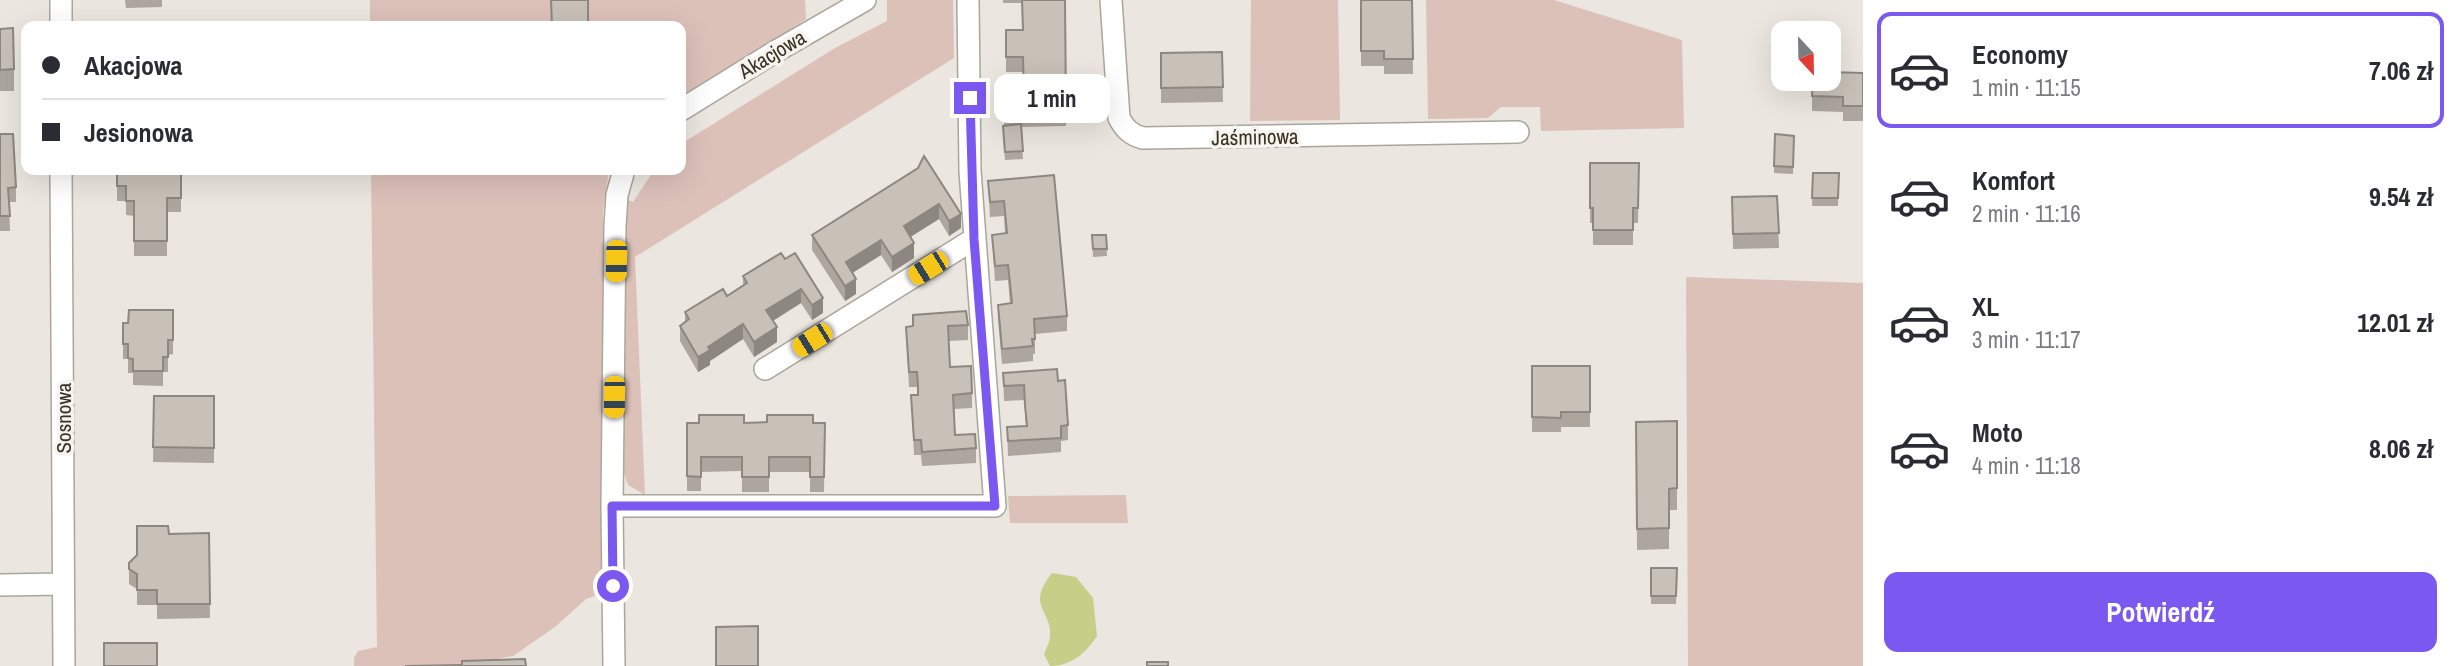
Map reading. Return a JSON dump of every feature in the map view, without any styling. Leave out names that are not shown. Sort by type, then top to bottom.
[{"type":"street","points":[[61,0],[61,21]]},
{"type":"street","name":"Akacjowa","points":[[686,107],[865,0]]},
{"type":"street","points":[[612,506],[995,506],[970,171],[968,0]]},
{"type":"street","name":"Jaśminowa","points":[[1111,0],[1119,118],[1123,126],[1136,136],[1518,132]]},
{"type":"street","name":"Sosnowa","points":[[61,175],[64,666]]},
{"type":"street","points":[[614,666],[612,506],[615,226],[617,195],[623,175]]},
{"type":"street","points":[[765,369],[974,239]]},
{"type":"street","points":[[0,585],[63,584]]},
{"type":"shaded area","points":[[370,0],[805,0],[806,19],[686,98],[686,21],[370,21]]},
{"type":"shaded area","points":[[887,0],[953,0],[954,58],[635,257],[645,495],[628,485],[624,473],[622,226],[626,199],[633,202],[651,175],[686,175],[686,141],[835,48],[887,21]]},
{"type":"shaded area","points":[[1251,0],[1338,0],[1340,120],[1250,121]]},
{"type":"shaded area","points":[[1426,0],[1554,0],[1682,40],[1684,128],[1541,131],[1540,107],[1501,107],[1488,118],[1428,119]]},
{"type":"shaded area","points":[[371,175],[608,175],[603,211],[603,593],[586,599],[555,627],[513,656],[460,666],[354,666],[358,651],[377,647]]},
{"type":"shaded area","points":[[1686,277],[1863,283],[1863,666],[1688,666]]},
{"type":"shaded area","points":[[1126,495],[1128,523],[1010,523],[1008,496]]},
{"type":"shaded area","points":[[1052,573],[1076,577],[1093,598],[1097,636],[1077,658],[1065,664],[1050,666],[1044,654],[1050,639],[1050,628],[1040,601],[1044,584]]},
{"type":"building","points":[[551,0],[588,0],[588,21],[552,21]]},
{"type":"building","points":[[1022,0],[1065,0],[1066,111],[1004,112],[1004,98],[1024,97],[1023,57],[1006,57],[1006,30],[1023,30]]},
{"type":"building","points":[[1361,0],[1412,0],[1413,59],[1384,59],[1384,51],[1361,51]]},
{"type":"building","points":[[13,28],[14,69],[0,70],[0,29]]},
{"type":"building","points":[[1222,52],[1223,87],[1161,88],[1161,53]]},
{"type":"building","points":[[1841,72],[1863,73],[1863,106],[1843,106],[1843,97],[1812,96],[1812,91],[1841,91]]},
{"type":"building","points":[[1021,124],[1023,151],[1005,152],[1003,126]]},
{"type":"building","points":[[0,134],[13,134],[16,187],[8,188],[10,216],[0,216]]},
{"type":"building","points":[[1775,134],[1794,136],[1793,167],[1774,166]]},
{"type":"building","points":[[924,156],[961,214],[949,221],[939,204],[904,226],[914,243],[892,257],[881,240],[846,262],[856,279],[845,286],[812,235],[918,168]]},
{"type":"building","points":[[1590,163],[1639,163],[1638,208],[1633,208],[1633,230],[1593,230]]},
{"type":"building","points":[[1813,173],[1839,173],[1838,198],[1812,198]]},
{"type":"building","points":[[117,175],[181,175],[181,198],[167,198],[167,241],[134,241],[134,201],[126,201],[126,186],[117,186]]},
{"type":"building","points":[[1054,175],[1067,316],[1034,319],[1033,346],[1002,349],[998,305],[1012,303],[1008,265],[995,266],[992,235],[1007,233],[1004,201],[990,202],[988,181]]},
{"type":"building","points":[[1777,196],[1779,233],[1733,234],[1732,197]]},
{"type":"building","points":[[1092,235],[1106,235],[1107,249],[1093,249]]},
{"type":"building","points":[[781,253],[785,259],[795,253],[823,298],[812,305],[801,289],[766,310],[777,327],[754,342],[743,324],[708,347],[710,350],[698,357],[680,326],[689,319],[685,312],[723,289],[727,296],[747,283],[743,276]]},
{"type":"building","points":[[129,310],[173,310],[173,340],[168,340],[168,357],[163,357],[163,371],[133,371],[133,359],[128,358],[128,344],[123,344],[123,323],[128,323]]},
{"type":"building","points":[[966,311],[968,325],[948,326],[950,367],[971,366],[972,393],[953,395],[955,435],[975,434],[976,448],[922,452],[921,440],[914,440],[911,395],[918,395],[918,385],[917,372],[909,372],[906,327],[913,326],[913,315]]},
{"type":"building","points":[[1532,366],[1590,366],[1590,412],[1561,412],[1561,418],[1532,417]]},
{"type":"building","points":[[1057,369],[1058,381],[1065,380],[1068,425],[1061,426],[1061,438],[1008,441],[1007,427],[1027,426],[1024,385],[1004,386],[1003,373]]},
{"type":"building","points":[[154,396],[214,396],[214,448],[153,447]]},
{"type":"building","points":[[699,415],[744,415],[744,423],[767,422],[767,415],[813,415],[813,423],[825,423],[824,477],[810,477],[810,457],[769,457],[769,477],[742,477],[742,457],[701,457],[701,477],[687,476],[687,423],[699,423]]},
{"type":"building","points":[[1677,421],[1677,488],[1669,489],[1669,528],[1637,529],[1636,422]]},
{"type":"building","points":[[137,526],[168,526],[169,534],[209,533],[210,604],[157,604],[157,590],[137,590],[137,574],[129,569],[129,563],[137,555]]},
{"type":"building","points":[[1651,568],[1677,568],[1676,596],[1651,596]]},
{"type":"building","points":[[758,626],[758,666],[716,666],[716,627]]},
{"type":"building","points":[[104,643],[157,643],[157,666],[104,666]]},
{"type":"building","points":[[525,659],[526,666],[462,666],[462,661]]},
{"type":"building","points":[[1147,662],[1168,662],[1168,666],[1147,666]]},
{"type":"route","points":[[613,586],[612,506],[995,506],[974,239],[970,98]]}]
